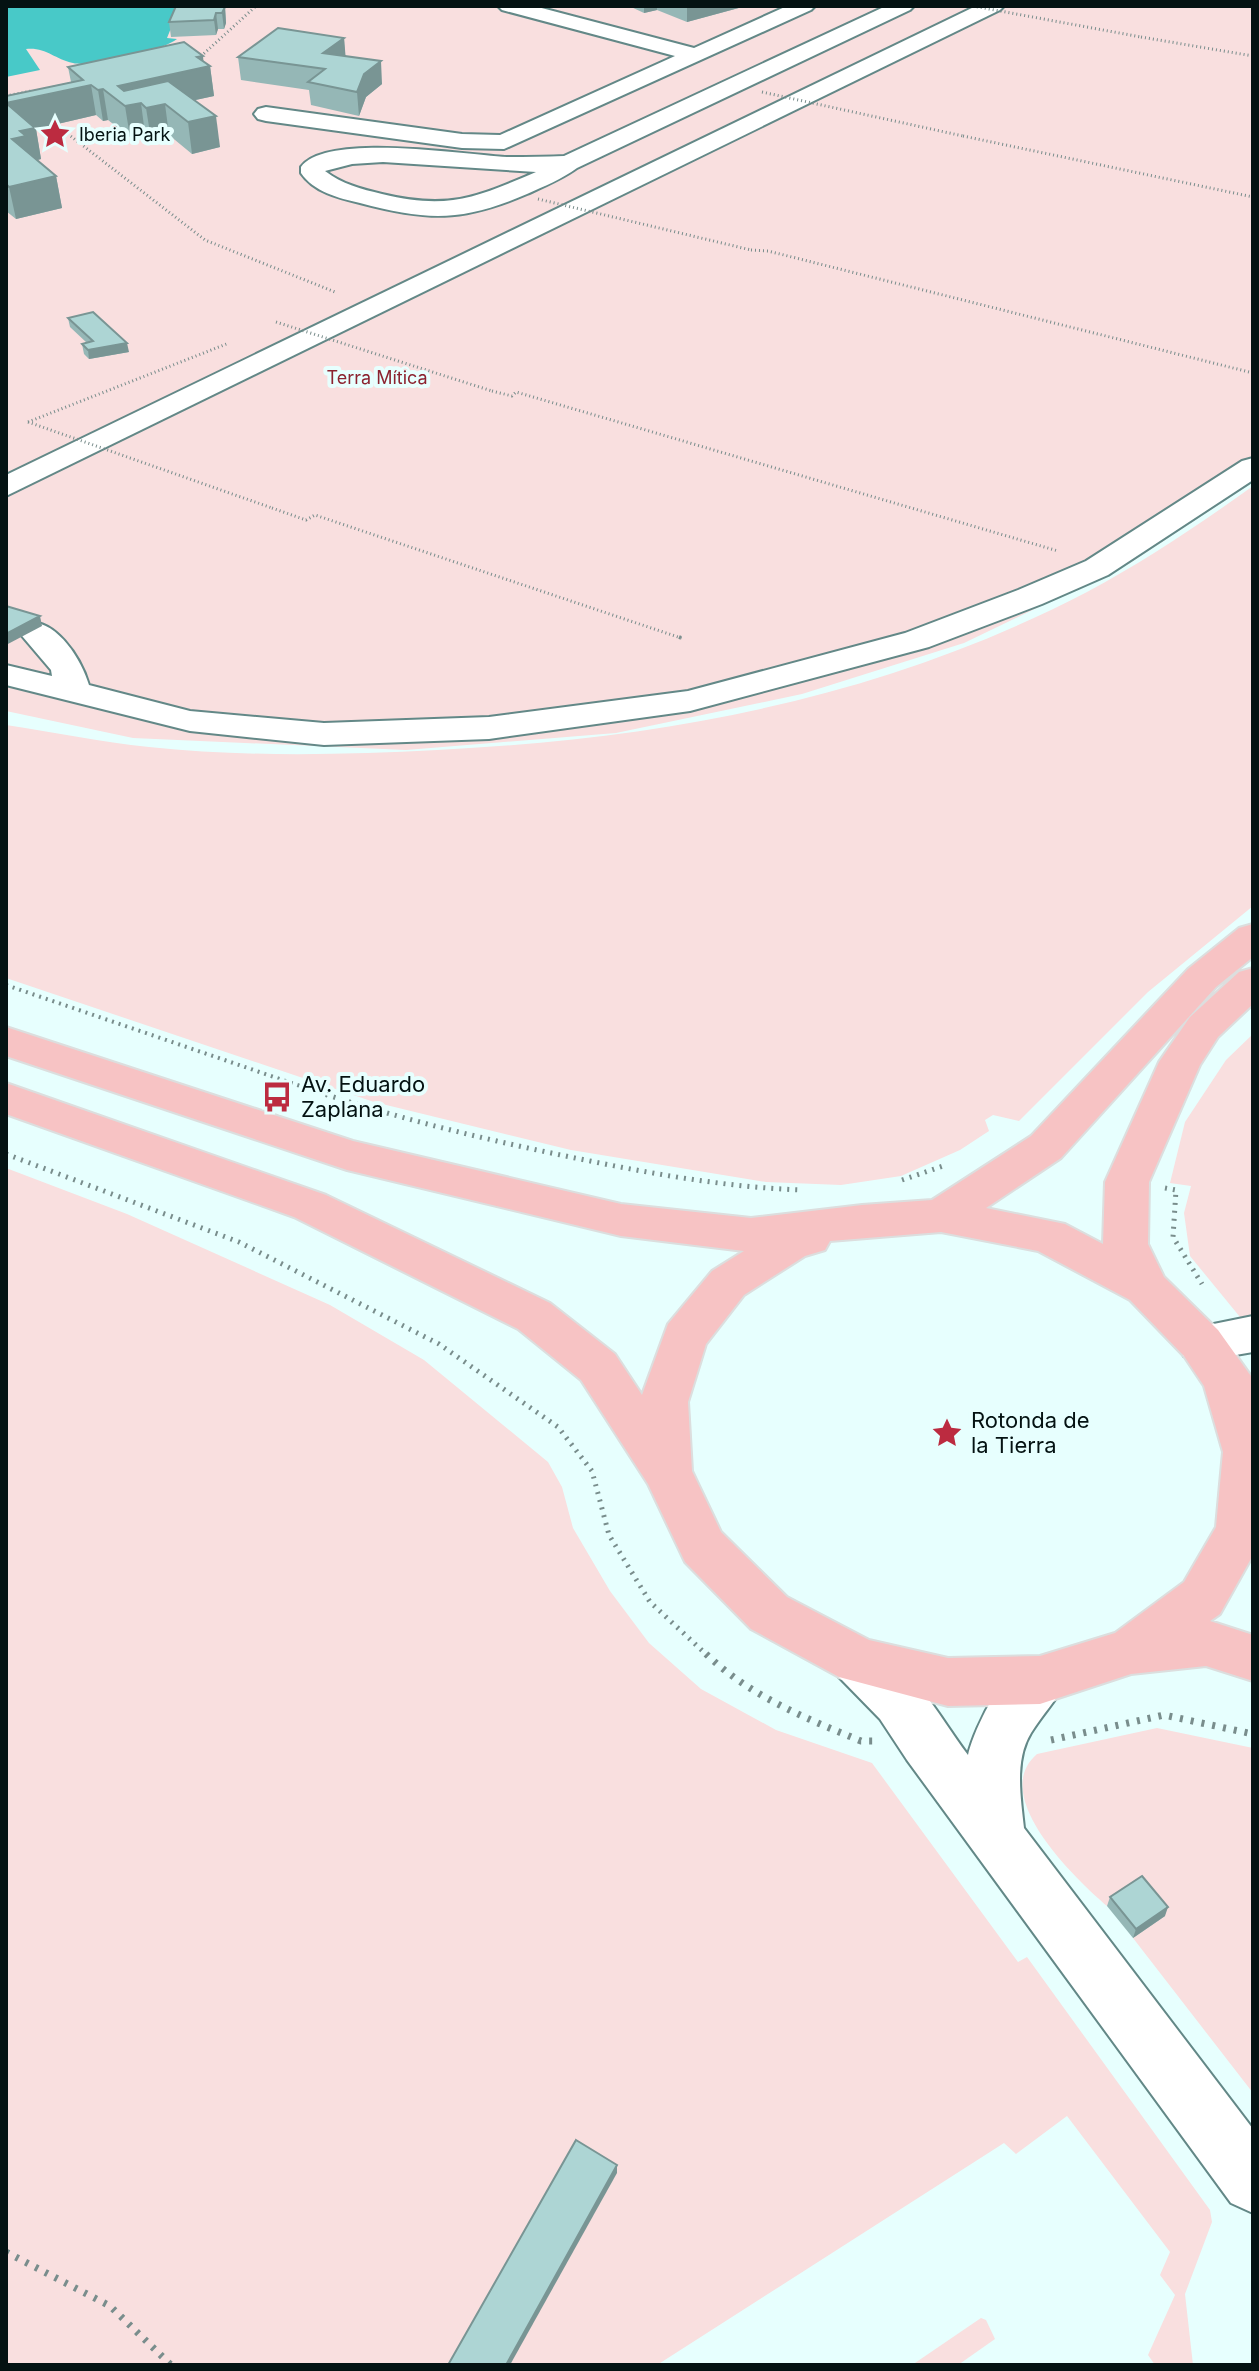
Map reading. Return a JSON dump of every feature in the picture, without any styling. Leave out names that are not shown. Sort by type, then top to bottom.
[{"type":"main road","points":[[941,1216],[1046,1147],[1202,978],[1253,937]]},
{"type":"main road","points":[[1146,1288],[1125,1244],[1127,1182],[1180,1062],[1204,1027],[1253,981]]},
{"type":"main road","points":[[6,1041],[347,1155],[621,1220],[751,1235],[862,1221],[941,1216],[1049,1236],[1146,1288],[1235,1361],[1248,1452],[1241,1529],[1202,1598],[1131,1651]]},
{"type":"main road","points":[[6,1098],[310,1206],[534,1316],[598,1367],[668,1473],[703,1547],[769,1613],[858,1661],[948,1682],[1040,1680],[1131,1651],[1206,1643],[1253,1658]]},
{"type":"main road","points":[[668,1473],[664,1402],[685,1337],[728,1283],[789,1244],[862,1221]]},
{"type":"lane","points":[[509,6],[697,55]]},
{"type":"lane","points":[[266,114],[462,141],[504,142],[804,6]]},
{"type":"lane","points":[[568,163],[534,166],[418,153],[367,154],[320,162],[313,167],[313,173],[339,190],[425,212],[471,208],[556,172],[568,163],[903,6]]},
{"type":"lane","points":[[6,487],[993,6]]},
{"type":"lane","points":[[471,159],[500,175],[503,183],[499,197]]},
{"type":"lane","points":[[13,689],[41,659],[190,721],[324,734],[480,729],[690,701],[917,640],[1030,597],[1097,568],[1253,467]]},
{"type":"lane","points":[[858,1661],[899,1702],[926,1743],[1253,2181]]},
{"type":"lane","points":[[996,1834],[991,1788],[995,1743],[1014,1708],[1040,1680]]},
{"type":"path","points":[[197,61],[256,6]]},
{"type":"path","points":[[973,6],[1253,56]]},
{"type":"path","points":[[6,96],[35,90]]},
{"type":"path","points":[[762,92],[1253,197]]},
{"type":"path","points":[[20,93],[30,102]]},
{"type":"path","points":[[55,124],[205,240],[335,292],[323,298]]},
{"type":"path","points":[[538,199],[751,250],[768,251],[1253,373]]},
{"type":"path","points":[[265,327],[287,316]]},
{"type":"path","points":[[276,322],[492,391],[512,396],[516,392],[1061,552]]},
{"type":"path","points":[[230,342],[28,422],[306,520],[315,515],[684,639]]},
{"type":"path","points":[[6,985],[362,1107],[484,1139],[611,1166],[747,1188],[809,1190]]},
{"type":"path","points":[[6,1154],[239,1242],[439,1344],[558,1427],[592,1471],[609,1535],[650,1602],[729,1676],[793,1713],[861,1741],[926,1743]]},
{"type":"path","points":[[887,1183],[960,1161]]},
{"type":"path","points":[[1127,1182],[1176,1190],[1173,1237],[1235,1361]]},
{"type":"path","points":[[995,1743],[1032,1744],[1164,1715],[1253,1734]]},
{"type":"path","points":[[6,2252],[110,2306],[171,2365]]},
{"type":"green space","name":"Terra Mítica","points":[[6,6],[1253,6],[1253,482],[1130,563],[964,643],[802,694],[616,733],[406,750],[133,738],[6,711]]},
{"type":"green space","points":[[1253,486],[1253,906],[1148,992],[1019,1121],[993,1115],[985,1120],[989,1131],[960,1150],[901,1176],[841,1185],[766,1182],[571,1150],[374,1102],[6,978],[6,725],[149,747],[293,754],[401,752],[522,744],[606,736],[689,723],[771,707],[852,686],[1010,629],[1130,568]]},
{"type":"green space","points":[[1253,1034],[1253,1315],[1240,1317],[1190,1256],[1184,1213],[1191,1186],[1170,1183],[1185,1122],[1226,1060]]},
{"type":"green space","points":[[6,1168],[127,1214],[330,1305],[424,1360],[548,1462],[562,1487],[573,1528],[610,1591],[649,1643],[701,1689],[776,1730],[872,1763],[1018,1962],[1027,1957],[1210,2210],[1212,2222],[1185,2294],[1193,2365],[1155,2365],[1148,2355],[1175,2295],[1160,2275],[1170,2252],[1067,2116],[1016,2154],[1004,2143],[657,2365],[6,2365]]},
{"type":"green space","points":[[1157,1728],[1253,1748],[1253,2093],[1133,1938],[1164,1916],[1139,1885],[1107,1906],[1076,1877],[1042,1836],[1029,1813],[1023,1792],[1025,1771],[1037,1754]]},
{"type":"green space","points":[[981,2318],[986,2320],[995,2339],[958,2365],[912,2365]]},
{"type":"water","points":[[6,6],[177,6],[167,38],[177,39],[143,53],[82,64],[26,49],[40,70],[6,77]]},
{"type":"building","points":[[176,6],[225,7],[222,13],[216,13],[214,20],[169,22]]},
{"type":"building","points":[[278,28],[344,38],[323,53],[381,61],[364,74],[357,92],[308,82],[325,69],[238,57]]},
{"type":"building","points":[[184,42],[203,56],[197,57],[210,66],[118,86],[124,91],[168,81],[216,116],[188,122],[165,104],[146,108],[141,103],[125,106],[103,89],[98,90],[91,85],[6,103],[6,96],[83,80],[68,67]]},
{"type":"building","points":[[6,103],[35,128],[20,131],[26,136],[12,139],[56,176],[9,187],[6,184]]},
{"type":"building","points":[[93,312],[127,343],[88,350],[82,344],[93,341],[68,318]]},
{"type":"building","points":[[6,606],[40,616],[6,634]]},
{"type":"building","points":[[1142,1876],[1168,1907],[1136,1929],[1110,1897]]},
{"type":"building","points":[[576,2140],[617,2165],[506,2365],[448,2365]]},
{"type":"place","name":"Iberia Park","points":[[55,134]]},
{"type":"place","name":"Av. Eduardo Zaplana","points":[[277,1097]]},
{"type":"place","name":"Rotonda de la Tierra","points":[[947,1433]]}]
